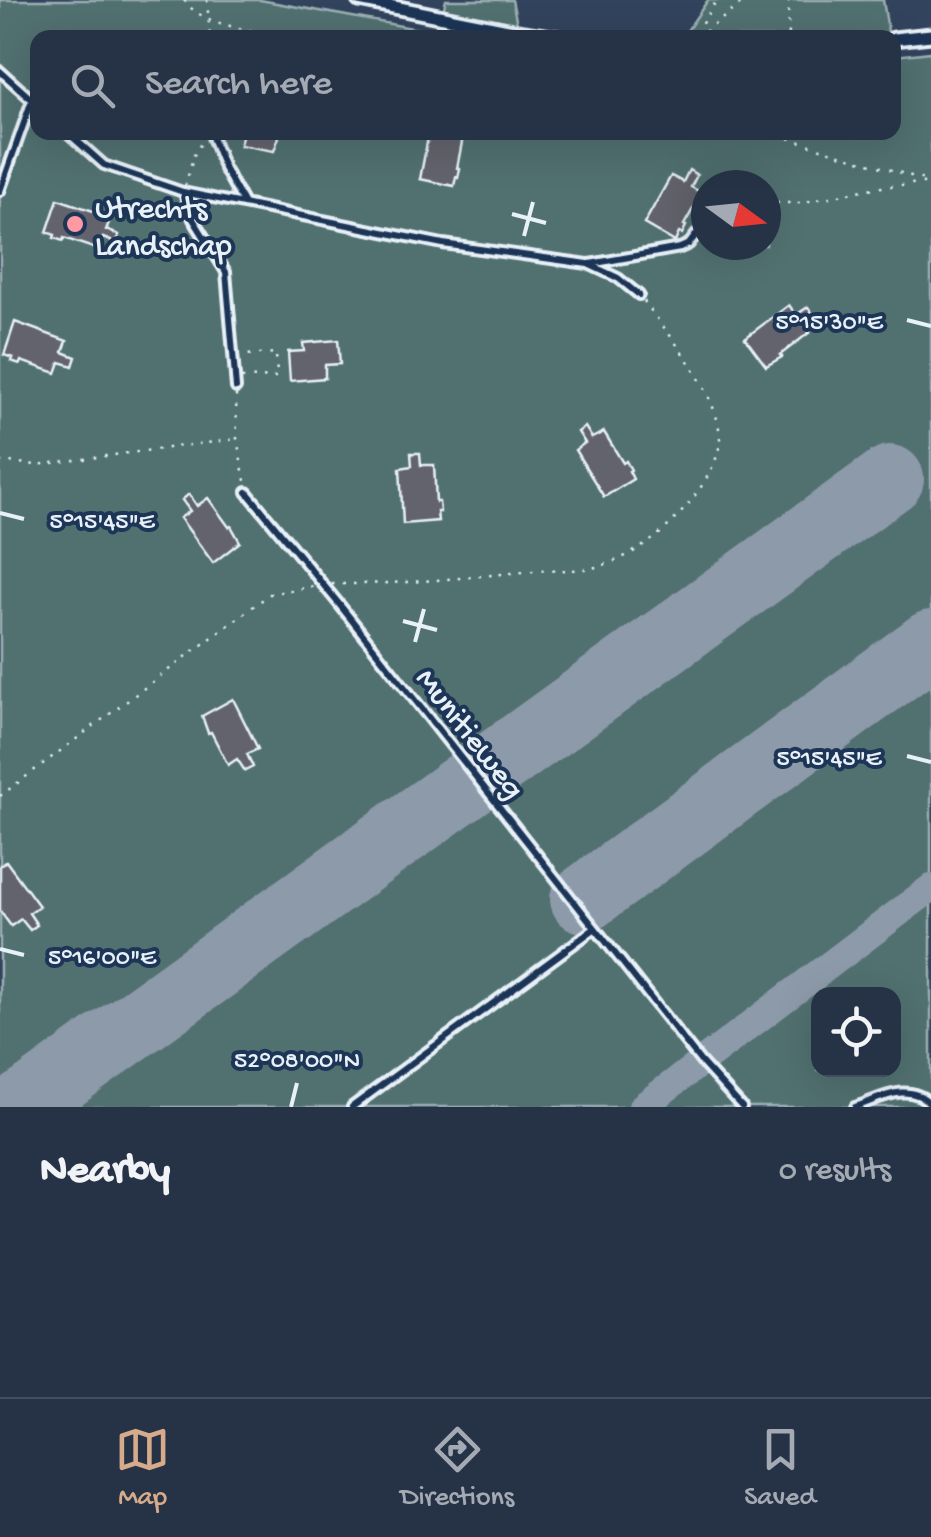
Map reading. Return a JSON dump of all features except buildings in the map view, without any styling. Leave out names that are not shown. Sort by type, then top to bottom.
[{"type":"street","points":[[359,0],[508,30]]},
{"type":"street","points":[[901,38],[931,35]]},
{"type":"lane","points":[[0,71],[30,98]]},
{"type":"lane","points":[[0,190],[30,115]]},
{"type":"lane","points":[[76,140],[104,164],[184,192],[442,244],[588,264],[618,278],[639,295]]},
{"type":"lane","points":[[212,140],[244,204]]},
{"type":"lane","points":[[184,192],[193,218],[226,272],[236,388]]},
{"type":"lane","points":[[588,264],[680,248],[691,240]]},
{"type":"lane","name":"Munitieweg","points":[[247,492],[700,1062],[742,1107]]},
{"type":"lane","points":[[352,1107],[594,929]]},
{"type":"lane","points":[[855,1107],[908,1091],[931,1104]]},
{"type":"path","points":[[184,0],[210,21],[254,30]]},
{"type":"path","points":[[208,0],[210,30]]},
{"type":"path","points":[[699,30],[717,0]]},
{"type":"path","points":[[707,30],[746,0]]},
{"type":"path","points":[[788,0],[789,30]]},
{"type":"path","points":[[184,192],[194,155],[204,140]]},
{"type":"path","points":[[795,140],[930,182]]},
{"type":"path","points":[[781,203],[930,182]]},
{"type":"path","points":[[0,796],[270,594],[323,584],[380,585],[592,568],[622,558],[656,538],[696,495],[714,463],[720,440],[714,412],[696,373],[639,295]]},
{"type":"path","points":[[233,355],[276,354],[277,377],[235,378]]},
{"type":"path","points":[[236,388],[238,439],[247,492]]},
{"type":"path","points":[[0,461],[55,464],[238,439]]},
{"type":"green space","points":[[0,0],[260,0],[423,30],[30,30],[30,140],[901,140],[901,55],[931,52],[931,1107],[0,1107]]},
{"type":"green space","points":[[446,0],[512,0],[517,24],[443,11]]},
{"type":"green space","points":[[708,0],[883,0],[888,30],[687,30]]},
{"type":"taxiway","points":[[642,1107],[931,888]]},
{"type":"runway","points":[[21,1107],[890,479]]},
{"type":"runway","points":[[584,899],[931,644]]},
{"type":"place","name":"Utrechts Landschap","points":[[75,224]]}]
